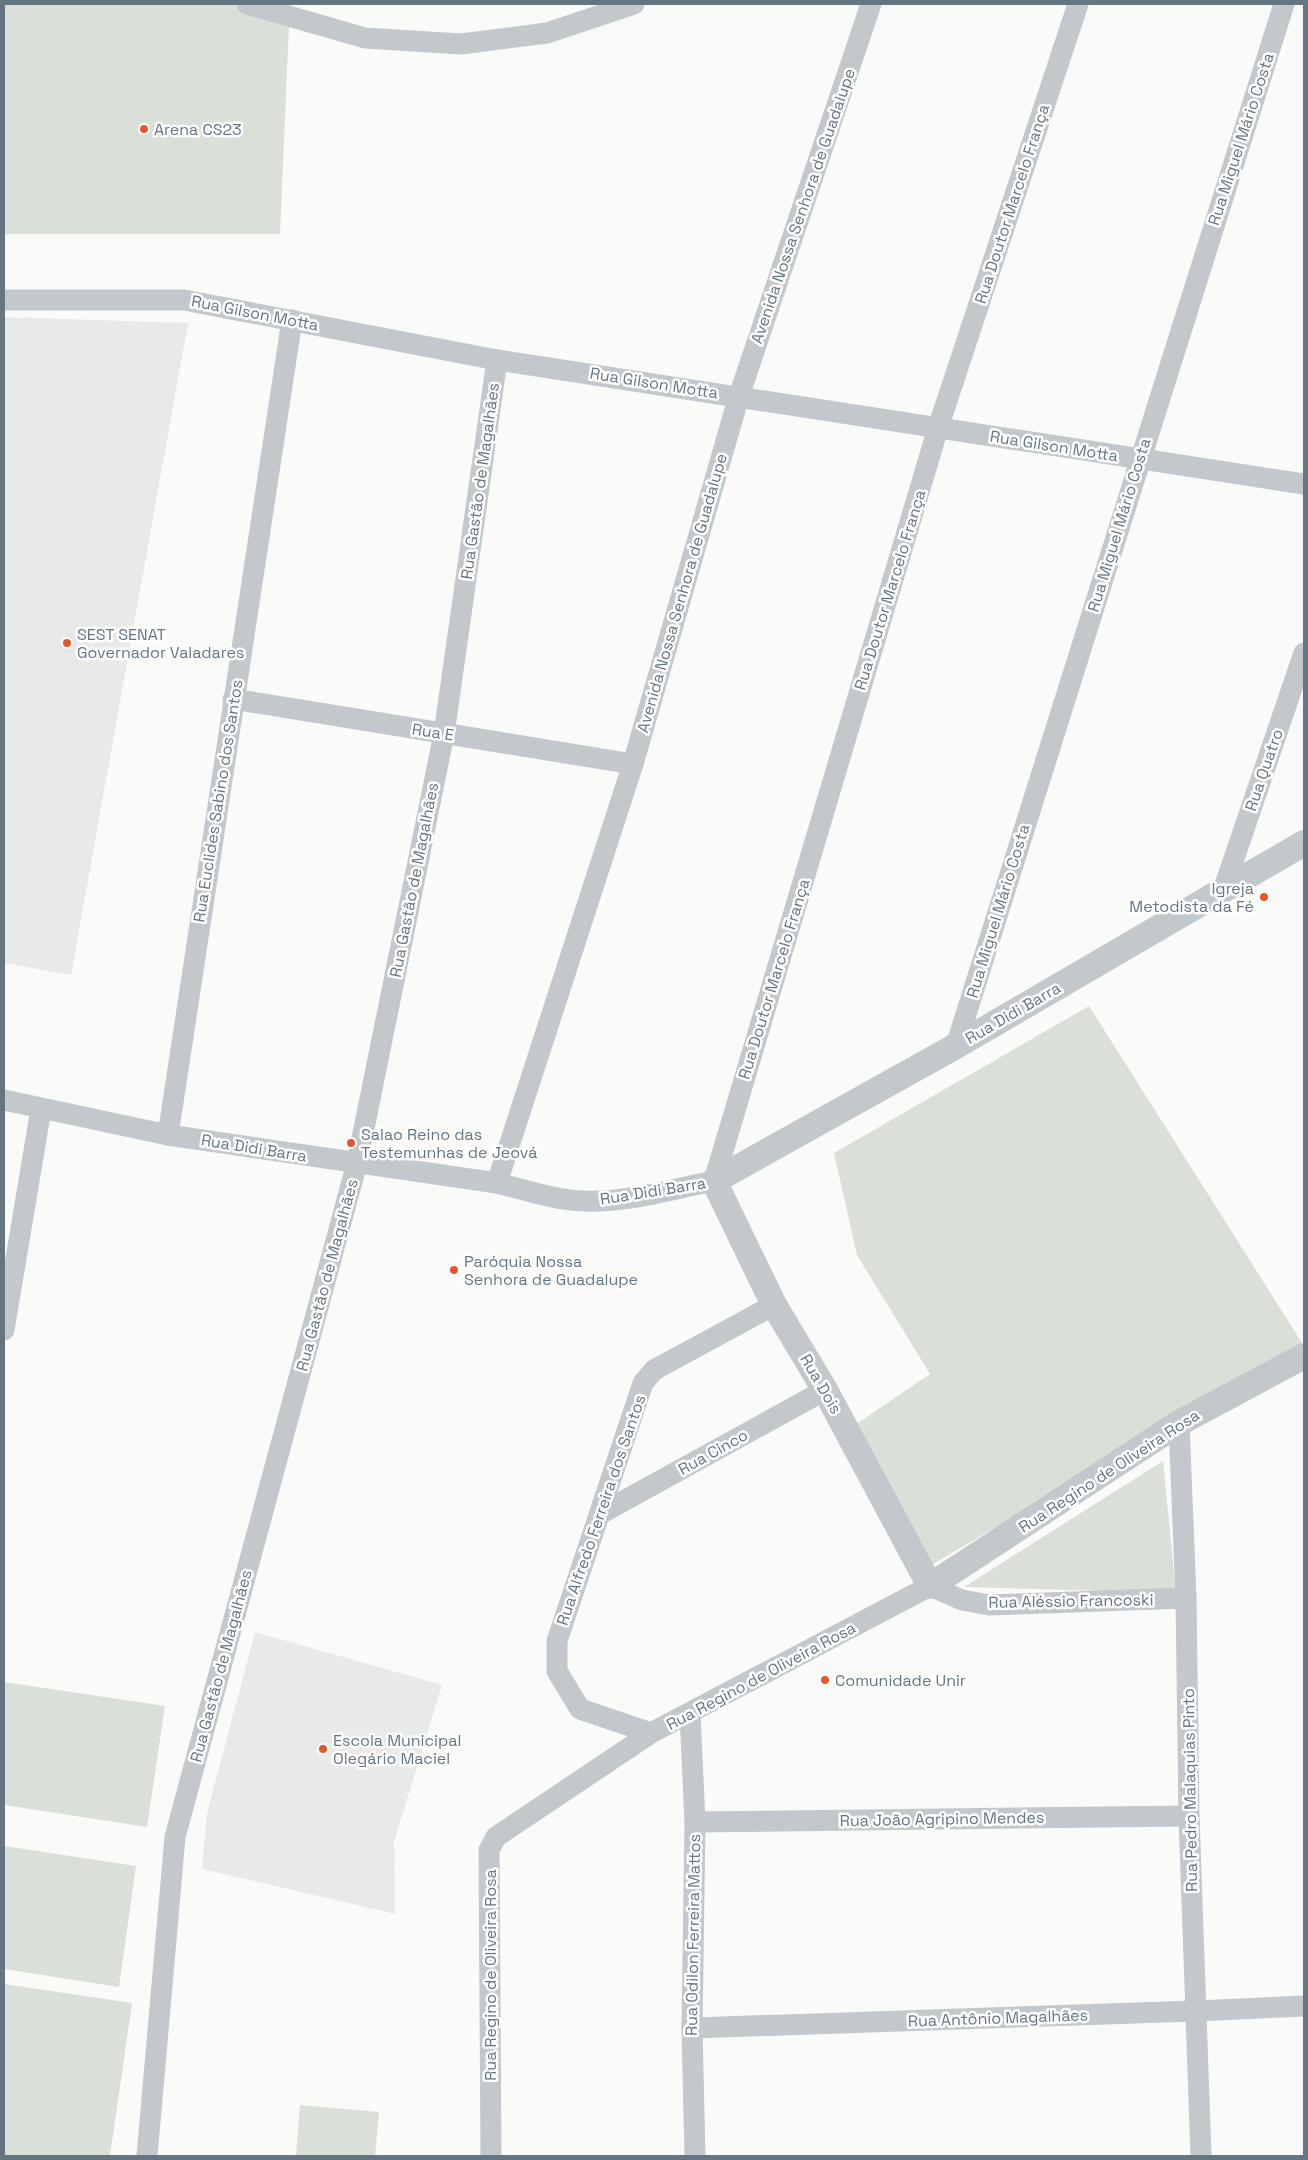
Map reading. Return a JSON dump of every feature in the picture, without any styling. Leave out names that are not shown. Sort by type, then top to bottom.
[{"type":"street","points":[[247,4],[365,38],[461,44],[547,33],[634,4]]},
{"type":"street","name":"Avenida Nossa Senhora de Guadalupe","points":[[497,1183],[633,764],[739,396],[871,4]]},
{"type":"street","name":"Rua Doutor Marcelo França","points":[[714,1181],[938,428],[1078,4]]},
{"type":"street","name":"Rua Miguel Mário Costa","points":[[956,1046],[1284,4]]},
{"type":"street","name":"Rua Gilson Motta","points":[[4,300],[184,300],[497,360],[1304,484]]},
{"type":"street","name":"Rua Euclides Sabino dos Santos","points":[[168,1135],[292,320]]},
{"type":"street","name":"Rua Gastão de Magalhães","points":[[148,2156],[175,1837],[357,1163],[444,734],[497,360]]},
{"type":"street","name":"Rua Quatro","points":[[1224,888],[1304,652]]},
{"type":"street","name":"Rua E","points":[[233,699],[633,764]]},
{"type":"street","name":"Rua Didi Barra","points":[[4,1100],[168,1135],[497,1183],[542,1194],[584,1201],[625,1199],[714,1181],[956,1046],[1304,843]]},
{"type":"street","points":[[4,1330],[40,1109]]},
{"type":"street","name":"Rua Dois","points":[[714,1181],[774,1305],[826,1390],[930,1586]]},
{"type":"street","name":"Rua Alfredo Ferreira dos Santos","points":[[651,1733],[580,1709],[557,1671],[557,1641],[643,1383],[654,1370],[774,1305]]},
{"type":"street","name":"Rua Regino de Oliveira Rosa","points":[[492,2156],[489,1860],[492,1843],[496,1837],[651,1733],[930,1586],[1180,1423],[1304,1356]]},
{"type":"street","name":"Rua Cinco","points":[[600,1514],[826,1390]]},
{"type":"street","name":"Rua Pedro Malaquias Pinto","points":[[1180,1423],[1186,1598],[1189,1816],[1201,2156]]},
{"type":"street","name":"Rua Aléssio Francoski","points":[[930,1586],[962,1600],[989,1605],[1186,1598]]},
{"type":"street","name":"Rua Odilon Ferreira Mattos","points":[[690,1714],[695,1822],[692,2028],[695,2156]]},
{"type":"street","name":"Rua João Agripino Mendes","points":[[695,1822],[1189,1816]]},
{"type":"street","name":"Rua Antônio Magalhães","points":[[692,2028],[1196,2012],[1304,2006]]},
{"type":"shaded area","name":"Arena CS23","points":[[4,4],[233,4],[289,25],[280,234],[4,234]]},
{"type":"shaded area","name":"SEST SENAT Governador Valadares","points":[[4,317],[188,323],[71,975],[4,963]]},
{"type":"shaded area","points":[[1089,1006],[1304,1346],[928,1567],[855,1425],[930,1374],[857,1255],[834,1153]]},
{"type":"shaded area","points":[[1163,1461],[1176,1593],[964,1587]]},
{"type":"shaded area","name":"Escola Municipal Olegário Maciel","points":[[255,1632],[442,1685],[394,1842],[395,1914],[202,1869],[207,1813]]},
{"type":"shaded area","points":[[4,1682],[165,1706],[147,1827],[4,1805]]},
{"type":"shaded area","points":[[4,1846],[136,1866],[119,1987],[4,1969]]},
{"type":"shaded area","points":[[4,1984],[132,2003],[110,2156],[4,2156]]},
{"type":"shaded area","points":[[300,2105],[379,2112],[375,2156],[296,2156]]},
{"type":"place","name":"Arena CS23","points":[[144,129]]},
{"type":"place","name":"SEST SENAT Governador Valadares","points":[[67,643]]},
{"type":"place","name":"Igreja Metodista da Fé","points":[[1264,897]]},
{"type":"place","name":"Salao Reino das Testemunhas de Jeová","points":[[351,1143]]},
{"type":"place","name":"Paróquia Nossa Senhora de Guadalupe","points":[[454,1270]]},
{"type":"place","name":"Comunidade Unir","points":[[825,1680]]},
{"type":"place","name":"Escola Municipal Olegário Maciel","points":[[323,1749]]}]
